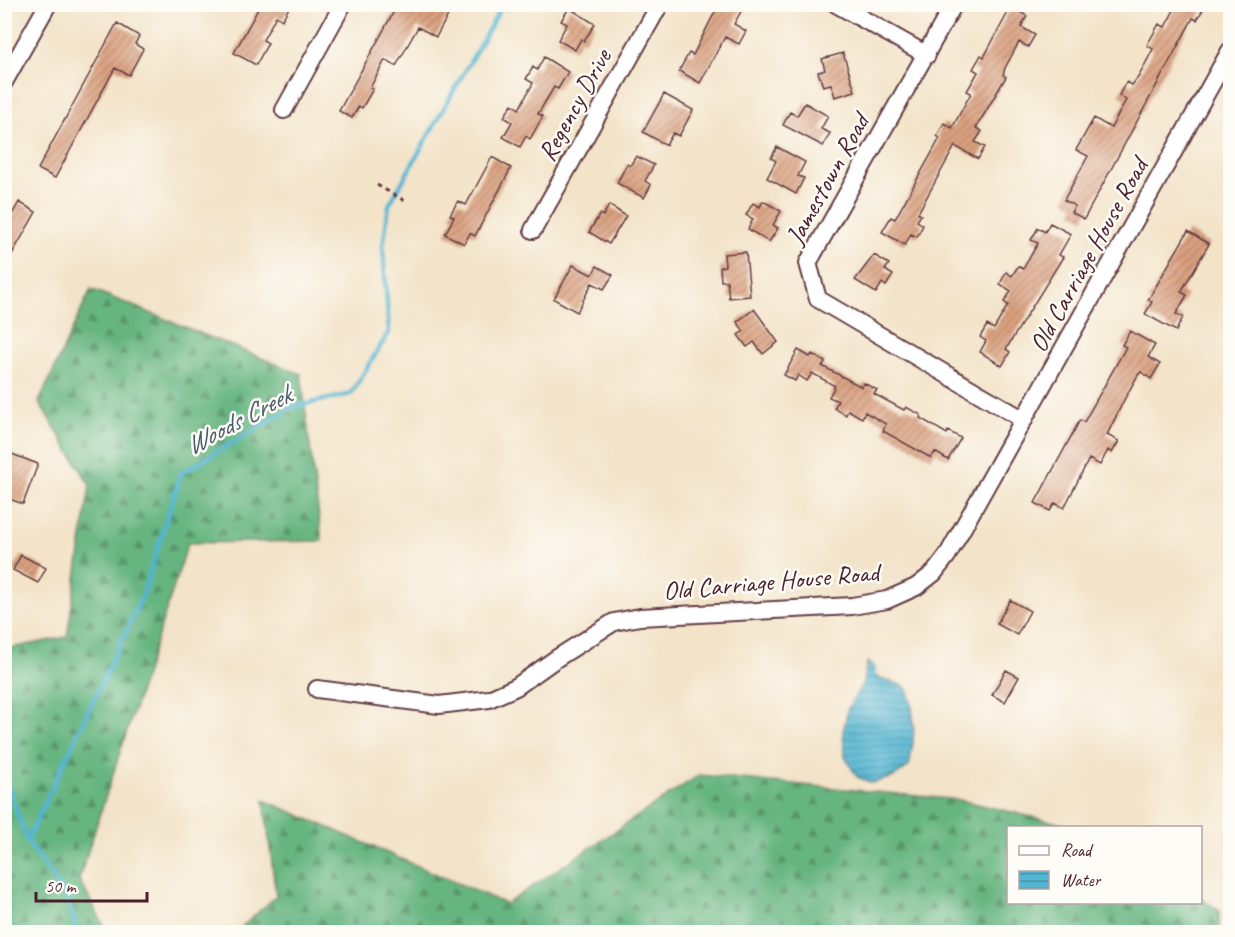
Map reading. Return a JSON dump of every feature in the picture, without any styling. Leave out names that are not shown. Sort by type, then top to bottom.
[{"type":"street","points":[[4,82],[48,4]]},
{"type":"street","points":[[284,110],[343,4]]},
{"type":"street","name":"Regency Drive","points":[[533,230],[660,4]]},
{"type":"street","points":[[836,4],[927,55]]},
{"type":"street","name":"Jamestown Road","points":[[954,4],[808,262],[818,298],[1024,420]]},
{"type":"street","name":"Old Carriage House Road","points":[[317,689],[439,705],[467,703],[489,699],[516,687],[614,622],[640,616],[852,606],[887,600],[916,587],[934,573],[947,556],[1230,51]]},
{"type":"path","points":[[377,185],[405,201]]},
{"type":"green space","points":[[91,289],[301,374],[322,541],[188,543],[79,879],[107,932],[5,932],[5,649],[67,637],[90,485],[39,402]]},
{"type":"green space","points":[[699,775],[960,800],[1071,826],[1007,826],[1007,904],[1202,904],[1202,899],[1219,911],[1219,932],[236,932],[276,896],[264,800],[506,904]]},
{"type":"water","points":[[867,662],[874,666],[875,676],[906,687],[912,706],[914,726],[909,766],[894,777],[872,783],[857,777],[845,757],[843,732],[848,709],[864,681]]},
{"type":"building","points":[[254,4],[291,4],[282,20],[276,16],[263,40],[268,43],[256,65],[234,53],[259,7]]},
{"type":"building","points":[[398,4],[445,4],[452,8],[436,37],[418,27],[396,66],[385,60],[370,88],[373,89],[362,108],[359,106],[352,118],[339,111]]},
{"type":"building","points":[[719,4],[736,4],[743,8],[734,24],[746,31],[739,44],[725,37],[700,83],[679,71],[689,53],[693,55]]},
{"type":"building","points":[[1169,4],[1206,4],[1197,20],[1193,18],[1084,219],[1071,212],[1075,206],[1064,200],[1088,156],[1076,150],[1094,118],[1111,128],[1126,100],[1119,95],[1126,82],[1132,85],[1139,76],[1153,49],[1147,45],[1159,24],[1165,27],[1175,8]]},
{"type":"building","points":[[1011,7],[1027,16],[1021,27],[1035,35],[1028,47],[1019,42],[1005,68],[1003,75],[1006,77],[976,128],[982,131],[975,142],[985,147],[978,159],[955,146],[918,213],[921,215],[917,221],[923,225],[917,237],[911,234],[905,245],[882,232],[891,217],[895,219],[940,138],[937,136],[944,123],[952,128],[971,93],[967,91],[978,72],[973,69],[981,55],[984,57]]},
{"type":"building","points":[[569,8],[595,24],[584,41],[581,39],[575,50],[558,40],[567,24],[561,21]]},
{"type":"building","points":[[117,23],[139,36],[135,44],[143,49],[129,75],[115,68],[55,178],[38,169]]},
{"type":"building","points":[[843,53],[855,91],[835,97],[831,84],[823,86],[818,72],[825,70],[822,59]]},
{"type":"building","points":[[544,57],[568,72],[558,89],[554,87],[538,114],[543,116],[530,139],[526,136],[520,147],[503,137],[512,122],[504,117],[512,104],[519,109],[533,83],[526,79],[533,67],[537,70]]},
{"type":"building","points":[[664,94],[693,110],[679,136],[673,133],[666,145],[643,132]]},
{"type":"building","points":[[805,103],[828,116],[821,129],[830,133],[823,146],[783,125],[790,112],[797,116]]},
{"type":"building","points":[[777,147],[805,162],[798,176],[804,178],[796,194],[767,178],[776,161],[771,158]]},
{"type":"building","points":[[636,156],[654,165],[645,181],[651,185],[644,198],[617,183],[627,164],[630,166]]},
{"type":"building","points":[[492,157],[511,168],[475,236],[470,233],[464,244],[445,234],[454,217],[450,215],[458,201],[466,205]]},
{"type":"building","points":[[763,201],[781,211],[773,225],[778,228],[769,242],[748,229],[753,219],[746,215],[753,203],[760,207]]},
{"type":"building","points":[[19,202],[36,212],[4,268],[4,229]]},
{"type":"building","points":[[609,205],[626,216],[609,244],[589,232],[600,214],[603,216]]},
{"type":"building","points":[[1050,223],[1071,234],[1059,255],[1063,257],[1006,349],[1010,352],[1002,366],[980,352],[986,341],[980,337],[987,325],[994,329],[1008,305],[1004,302],[1011,291],[1000,284],[1006,272],[1012,276],[1018,266],[1023,269],[1038,243],[1031,240],[1038,228],[1045,232]]},
{"type":"building","points":[[1188,231],[1209,244],[1181,292],[1187,295],[1176,314],[1183,317],[1176,331],[1145,314],[1152,302],[1148,300]]},
{"type":"building","points":[[746,252],[750,296],[729,298],[727,281],[721,281],[720,267],[725,266],[724,254]]},
{"type":"building","points":[[874,255],[889,264],[885,270],[893,275],[886,286],[882,283],[876,293],[855,280]]},
{"type":"building","points":[[573,265],[592,275],[597,266],[613,275],[604,289],[592,283],[577,312],[554,299]]},
{"type":"building","points":[[754,309],[778,342],[763,354],[754,342],[747,347],[738,335],[744,331],[737,322]]},
{"type":"building","points":[[1130,331],[1155,345],[1148,357],[1160,364],[1151,379],[1141,372],[1138,375],[1124,400],[1107,435],[1119,441],[1112,453],[1108,450],[1100,465],[1089,459],[1064,508],[1055,503],[1050,511],[1035,503],[1080,420],[1084,422],[1126,347],[1122,345]]},
{"type":"building","points":[[798,350],[810,357],[812,354],[825,362],[822,366],[862,387],[864,383],[877,390],[874,394],[904,410],[906,407],[921,415],[920,418],[947,434],[948,431],[961,438],[948,460],[935,452],[931,458],[883,431],[886,424],[865,412],[862,418],[848,410],[846,415],[834,408],[838,401],[829,397],[835,386],[812,373],[807,381],[798,375],[795,381],[784,375]]},
{"type":"building","points":[[4,451],[38,464],[23,504],[4,497]]},
{"type":"building","points":[[21,555],[46,568],[38,583],[13,570]]},
{"type":"building","points":[[1010,600],[1030,611],[1017,635],[997,624]]},
{"type":"building","points":[[1006,670],[1019,677],[1005,702],[992,695]]},
{"type":"waterway","name":"Woods Creek","points":[[27,841],[143,595],[181,473],[293,407],[351,394],[389,332],[383,247],[389,205],[503,4]]},
{"type":"waterway","name":"Woods Creek","points":[[4,775],[27,841],[66,895],[77,932]]}]
